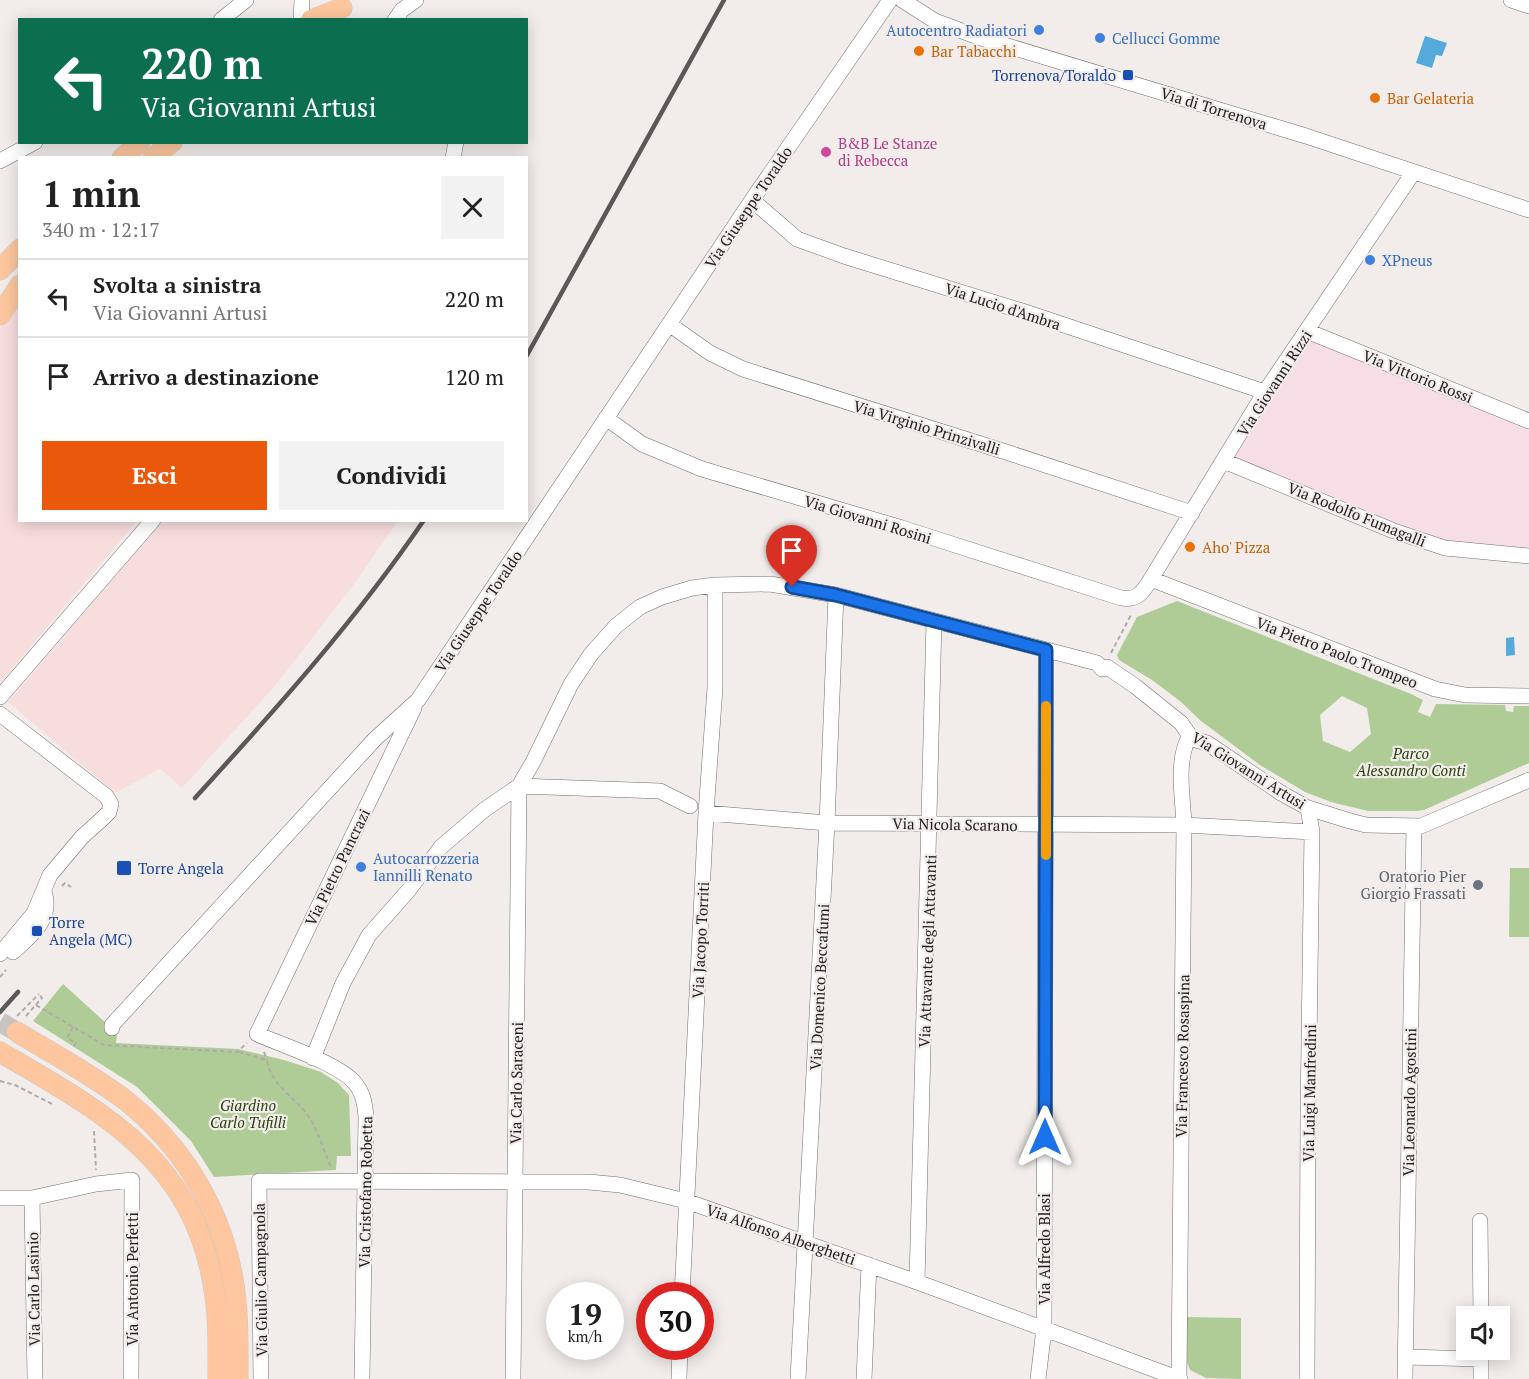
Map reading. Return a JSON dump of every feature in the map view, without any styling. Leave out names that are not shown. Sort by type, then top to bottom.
[{"type":"main road","points":[[315,18],[340,6]]},
{"type":"main road","points":[[124,156],[138,144]]},
{"type":"main road","points":[[155,156],[170,144]]},
{"type":"main road","points":[[0,270],[18,251]]},
{"type":"main road","points":[[0,303],[18,285]]},
{"type":"main road","points":[[0,315],[18,286]]},
{"type":"main road","points":[[21,1021],[125,1100],[165,1138],[191,1172],[217,1222],[228,1254],[237,1314],[238,1379]]},
{"type":"main road","points":[[0,1052],[109,1119],[152,1158],[172,1184],[194,1224],[204,1248],[213,1281],[218,1328],[218,1379]]},
{"type":"street","points":[[224,18],[246,0]]},
{"type":"street","points":[[302,0],[302,18]]},
{"type":"street","points":[[396,18],[402,10],[416,0]]},
{"type":"street","name":"Via Giuseppe Toraldo","points":[[112,1028],[112,1025],[375,739],[418,700],[752,200],[890,0]]},
{"type":"street","name":"Via di Torrenova","points":[[902,0],[935,21],[978,37],[1306,136],[1529,210]]},
{"type":"street","points":[[1511,0],[1529,6]]},
{"type":"street","points":[[0,161],[31,144]]},
{"type":"street","name":"Via Giovanni Rizzi","points":[[1145,588],[1265,392],[1413,172]]},
{"type":"street","name":"Via Lucio d'Ambra","points":[[752,200],[797,239],[806,243],[1265,392]]},
{"type":"street","name":"Via Virginio Prinzivalli","points":[[669,324],[710,353],[742,369],[1192,513]]},
{"type":"street","name":"Via Vittorio Rossi","points":[[1307,332],[1529,421]]},
{"type":"street","name":"Via Giovanni Rosini","points":[[606,418],[642,444],[702,469],[902,528],[1121,598],[1129,599],[1145,588]]},
{"type":"street","name":"Via Rodolfo Fumagalli","points":[[1224,461],[1394,531],[1445,548],[1529,556]]},
{"type":"street","points":[[0,697],[151,522]]},
{"type":"street","name":"Via Giovanni Artusi","points":[[313,1058],[344,983],[369,935],[408,891],[441,847],[484,810],[519,786],[572,684],[591,654],[616,626],[640,607],[662,597],[692,588],[715,585],[770,584],[836,595],[1097,663],[1102,669],[1107,668],[1135,686],[1181,723],[1192,739],[1207,743],[1308,807],[1360,824],[1414,826],[1439,819],[1529,780]]},
{"type":"street","name":"Via Jacopo Torriti","points":[[683,1282],[706,813],[715,688],[715,585]]},
{"type":"street","name":"Via Pietro Paolo Trompeo","points":[[1145,588],[1435,689],[1465,694],[1529,696]]},
{"type":"street","name":"Via Domenico Beccafumi","points":[[798,1379],[827,824],[836,595]]},
{"type":"street","name":"Via Attavante degli Attavanti","points":[[917,1282],[934,621]]},
{"type":"street","name":"Via Alfredo Blasi","points":[[1038,1379],[1044,1329],[1046,650]]},
{"type":"street","name":"Via Pietro Pancrazi","points":[[257,1034],[418,700]]},
{"type":"street","points":[[0,714],[109,800],[111,804],[108,812],[82,837],[50,875],[32,916],[0,954]]},
{"type":"street","name":"Via Francesco Rosaspina","points":[[1179,1379],[1184,825],[1182,757],[1188,739],[1192,739]]},
{"type":"street","points":[[519,786],[660,791],[690,806]]},
{"type":"street","name":"Via Carlo Saraceni","points":[[513,1379],[519,786]]},
{"type":"street","name":"Via Luigi Manfredini","points":[[1307,1379],[1312,832],[1308,807]]},
{"type":"street","name":"Via Nicola Scarano","points":[[706,813],[827,824],[1184,825],[1312,832]]},
{"type":"street","name":"Via Leonardo Agostini","points":[[1405,1379],[1414,826]]},
{"type":"street","points":[[3,966],[44,918],[47,908],[44,891]]},
{"type":"street","name":"Via Cristofano Robetta","points":[[257,1034],[347,1075],[361,1091],[366,1117],[362,1379]]},
{"type":"street","name":"Via Antonio Perfetti","points":[[96,1184],[132,1180],[132,1379]]},
{"type":"street","name":"Via Alfonso Alberghetti","points":[[259,1181],[365,1180],[620,1185],[686,1201],[805,1241],[1044,1329],[1150,1374],[1179,1379]]},
{"type":"street","name":"Via Giulio Campagnola","points":[[259,1181],[261,1379]]},
{"type":"street","points":[[0,1198],[32,1198],[96,1184]]},
{"type":"street","name":"Via Carlo Lasinio","points":[[32,1198],[34,1379]]},
{"type":"street","points":[[1480,1221],[1480,1306]]},
{"type":"street","points":[[864,1379],[869,1265]]},
{"type":"street","points":[[1405,1358],[1456,1355]]},
{"type":"street","points":[[679,1379],[680,1360]]},
{"type":"street","points":[[1481,1360],[1481,1379]]},
{"type":"path","points":[[1102,669],[1145,588]]},
{"type":"path","points":[[0,977],[3,966]]},
{"type":"path","points":[[39,994],[42,998],[21,1021],[39,994]]},
{"type":"path","points":[[36,1005],[104,1045],[237,1052],[267,1060],[268,1067],[278,1085],[310,1118],[338,1180]]},
{"type":"path","points":[[73,1027],[67,1038],[76,1043]]},
{"type":"path","points":[[237,1052],[257,1034]]},
{"type":"path","points":[[0,1081],[15,1084],[55,1106]]},
{"type":"path","points":[[94,1129],[96,1184]]},
{"type":"shaded area","points":[[18,302],[18,522],[136,522],[0,683],[0,329]]},
{"type":"shaded area","points":[[1307,331],[1529,421],[1529,556],[1445,548],[1224,461]]},
{"type":"shaded area","points":[[162,522],[397,522],[354,584],[275,686],[182,788],[160,769],[115,793],[8,702]]},
{"type":"green space","name":"Parco Alessandro Conti","points":[[1177,601],[1411,694],[1423,700],[1418,712],[1430,717],[1436,704],[1505,705],[1506,711],[1513,712],[1514,706],[1529,706],[1529,763],[1424,810],[1368,811],[1331,802],[1305,792],[1260,765],[1201,721],[1180,701],[1152,680],[1119,660],[1117,655],[1137,617]],"holes":[[[1342,696],[1367,708],[1371,734],[1350,752],[1323,741],[1320,715]]]},
{"type":"green space","points":[[1510,868],[1529,868],[1529,937],[1509,937]]},
{"type":"green space","name":"Giardino Carlo Tufilli","points":[[63,984],[117,1033],[116,1043],[238,1049],[321,1072],[338,1083],[349,1095],[351,1156],[337,1156],[336,1170],[214,1177],[191,1141],[137,1087],[33,1021]]},
{"type":"green space","points":[[1186,1317],[1241,1318],[1241,1379],[1206,1378],[1190,1370],[1186,1360]]},
{"type":"water","points":[[1425,36],[1447,43],[1442,56],[1436,55],[1432,68],[1416,63]]},
{"type":"water","points":[[1514,637],[1515,655],[1506,656],[1506,638]]},
{"type":"tunnel","points":[[0,1022],[17,1032]]},
{"type":"railway","points":[[528,353],[724,0]]},
{"type":"railway","points":[[195,798],[343,628],[423,522]]},
{"type":"railway","points":[[0,1012],[18,992]]},
{"type":"slow traffic","points":[[1046,706],[1046,855]]},
{"type":"place","name":"Autocentro Radiatori","points":[[1039,30]]},
{"type":"place","name":"Cellucci Gomme","points":[[1100,38]]},
{"type":"place","name":"Bar Tabacchi","points":[[919,51]]},
{"type":"place","name":"Torrenova/Toraldo","points":[[1128,75]]},
{"type":"place","name":"Bar Gelateria","points":[[1375,98]]},
{"type":"place","name":"B&B Le Stanze di Rebecca","points":[[826,152]]},
{"type":"place","name":"XPneus","points":[[1370,260]]},
{"type":"place","name":"Aho' Pizza","points":[[1190,547]]},
{"type":"place","name":"Autocarrozzeria Iannilli Renato","points":[[361,867]]},
{"type":"place","name":"Torre Angela","points":[[124,868]]},
{"type":"place","name":"Oratorio Pier Giorgio Frassati","points":[[1478,885]]},
{"type":"place","name":"Torre Angela (MC)","points":[[37,931]]},
{"type":"route","points":[[792,587],[836,595],[1046,650],[1045,1137]]}]
